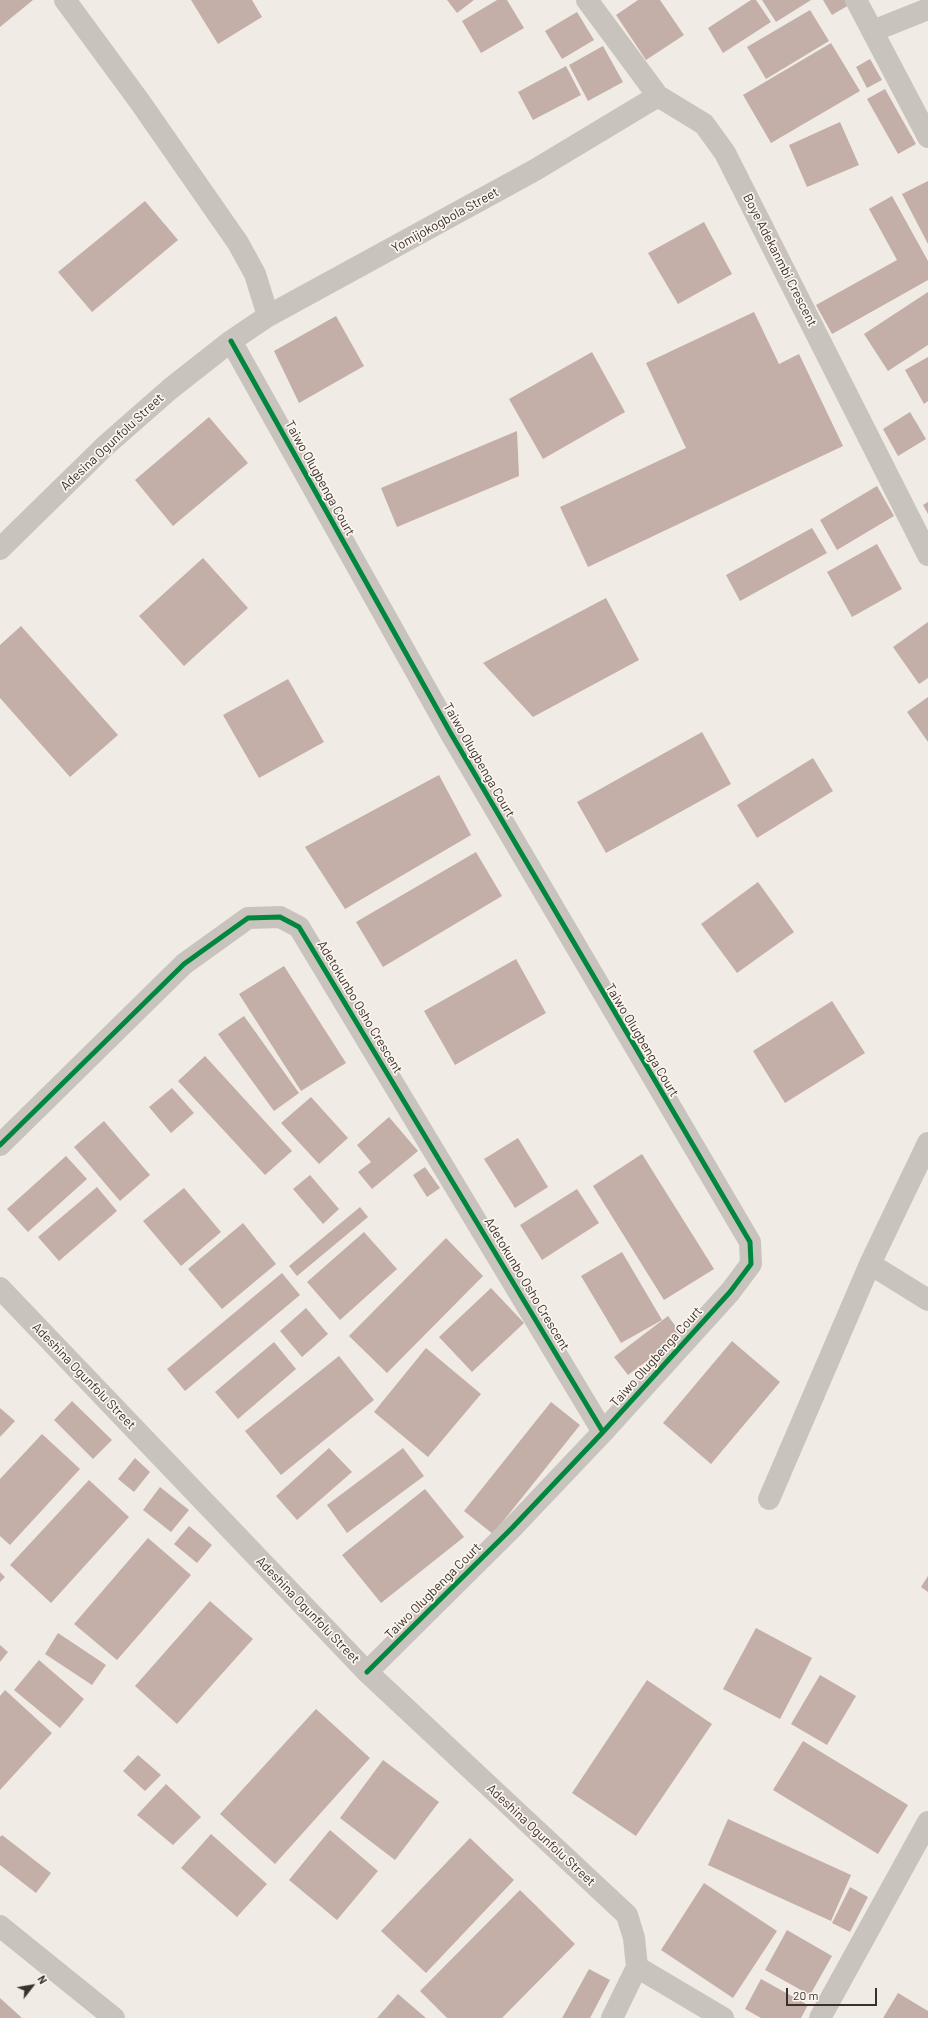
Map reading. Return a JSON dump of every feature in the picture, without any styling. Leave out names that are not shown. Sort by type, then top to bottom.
[{"type":"street","points":[[65,0],[140,102],[238,243],[255,274],[268,316]]},
{"type":"street","name":"Boye Adekanmbi Crescent","points":[[587,0],[658,96],[704,124],[725,153],[928,554]]},
{"type":"street","points":[[856,0],[928,137]]},
{"type":"street","points":[[873,31],[928,9]]},
{"type":"street","name":"Yomijokogbola Street","points":[[231,341],[268,316],[400,246],[535,170],[658,96]]},
{"type":"street","name":"Adesina Ogunfolu Street","points":[[0,549],[105,446],[170,389],[231,341]]},
{"type":"street","name":"Taiwo Olugbenga Court","points":[[231,341],[450,732],[750,1242],[751,1264],[730,1292],[603,1432],[512,1528],[367,1672]]},
{"type":"street","name":"Adetokunbo Osho Crescent","points":[[0,1145],[184,964],[248,918],[280,917],[299,927],[603,1432]]},
{"type":"street","points":[[769,1499],[870,1264],[928,1143]]},
{"type":"street","points":[[870,1264],[928,1300]]},
{"type":"street","name":"Adeshina Ogunfolu Street","points":[[0,1288],[367,1672],[627,1915],[634,1938],[637,1967]]},
{"type":"street","points":[[820,2018],[928,1822]]},
{"type":"street","points":[[0,1926],[114,2018]]},
{"type":"street","points":[[612,2018],[637,1967],[723,2018]]},
{"type":"building","points":[[0,0],[33,0],[0,27]]},
{"type":"building","points":[[191,0],[252,0],[262,17],[218,44]]},
{"type":"building","points":[[447,0],[474,0],[457,13]]},
{"type":"building","points":[[497,0],[507,0],[524,28],[481,53],[462,21]]},
{"type":"building","points":[[638,0],[660,0],[684,35],[646,60],[616,15]]},
{"type":"building","points":[[751,0],[756,0],[771,22],[723,53],[708,28]]},
{"type":"building","points":[[762,0],[811,0],[776,22]]},
{"type":"building","points":[[823,0],[853,0],[854,2],[832,15]]},
{"type":"building","points":[[810,10],[829,41],[766,79],[747,47]]},
{"type":"building","points":[[577,12],[594,40],[562,59],[545,31]]},
{"type":"building","points":[[831,43],[860,91],[771,143],[743,95]]},
{"type":"building","points":[[603,46],[623,82],[588,101],[569,65]]},
{"type":"building","points":[[870,59],[882,80],[867,88],[856,67]]},
{"type":"building","points":[[566,66],[581,95],[533,120],[518,92]]},
{"type":"building","points":[[885,89],[916,144],[898,154],[867,99]]},
{"type":"building","points":[[840,122],[859,165],[807,187],[789,145]]},
{"type":"building","points":[[928,181],[928,244],[902,194]]},
{"type":"building","points":[[892,196],[928,261],[928,280],[832,334],[816,305],[897,260],[869,209]]},
{"type":"building","points":[[145,201],[178,240],[92,312],[58,272]]},
{"type":"building","points":[[704,222],[732,274],[678,304],[648,253]]},
{"type":"building","points":[[928,292],[928,345],[888,371],[864,334]]},
{"type":"building","points":[[754,312],[779,364],[799,354],[843,446],[588,567],[560,507],[686,448],[646,363]]},
{"type":"building","points":[[336,316],[364,366],[299,403],[274,351]]},
{"type":"building","points":[[592,352],[625,412],[543,459],[509,399]]},
{"type":"building","points":[[928,357],[928,401],[924,404],[905,370]]},
{"type":"building","points":[[910,412],[926,439],[898,456],[883,429]]},
{"type":"building","points":[[209,417],[248,463],[173,526],[135,480]]},
{"type":"building","points":[[517,431],[519,476],[397,527],[381,488]]},
{"type":"building","points":[[877,486],[894,516],[837,550],[820,520]]},
{"type":"building","points":[[928,502],[928,514],[923,505]]},
{"type":"building","points":[[812,528],[827,553],[740,601],[726,575]]},
{"type":"building","points":[[877,544],[902,589],[852,617],[827,572]]},
{"type":"building","points":[[203,558],[248,608],[184,666],[139,616]]},
{"type":"building","points":[[606,598],[639,660],[533,717],[483,663]]},
{"type":"building","points":[[928,622],[928,678],[919,684],[893,647]]},
{"type":"building","points":[[21,626],[118,735],[70,777],[0,698],[0,645]]},
{"type":"building","points":[[288,679],[324,742],[259,778],[223,715]]},
{"type":"building","points":[[928,697],[928,742],[907,712]]},
{"type":"building","points":[[702,732],[731,784],[606,853],[577,802]]},
{"type":"building","points":[[813,758],[833,791],[757,838],[737,805]]},
{"type":"building","points":[[439,775],[471,835],[345,909],[305,847]]},
{"type":"building","points":[[476,852],[502,896],[383,967],[356,922]]},
{"type":"building","points":[[758,882],[794,932],[737,973],[701,924]]},
{"type":"building","points":[[516,959],[546,1013],[455,1065],[424,1011]]},
{"type":"building","points":[[284,966],[346,1063],[301,1091],[239,994]]},
{"type":"building","points":[[832,1001],[865,1053],[785,1103],[753,1051]]},
{"type":"building","points":[[244,1016],[299,1093],[274,1111],[218,1034]]},
{"type":"building","points":[[205,1056],[292,1151],[265,1175],[178,1081]]},
{"type":"building","points":[[172,1088],[194,1113],[171,1133],[149,1107]]},
{"type":"building","points":[[311,1097],[348,1138],[319,1164],[281,1123]]},
{"type":"building","points":[[389,1117],[418,1151],[372,1189],[358,1172],[371,1162],[357,1145]]},
{"type":"building","points":[[104,1121],[150,1175],[120,1201],[74,1147]]},
{"type":"building","points":[[518,1138],[548,1187],[515,1208],[484,1159]]},
{"type":"building","points":[[642,1154],[714,1269],[664,1300],[593,1186]]},
{"type":"building","points":[[66,1156],[87,1179],[28,1232],[7,1209]]},
{"type":"building","points":[[425,1167],[440,1188],[427,1197],[413,1175]]},
{"type":"building","points":[[310,1175],[339,1209],[323,1224],[293,1189]]},
{"type":"building","points":[[97,1187],[117,1211],[59,1261],[38,1237]]},
{"type":"building","points":[[184,1188],[221,1232],[181,1266],[143,1221]]},
{"type":"building","points":[[577,1189],[599,1223],[542,1260],[520,1225]]},
{"type":"building","points":[[360,1207],[368,1217],[297,1276],[289,1266]]},
{"type":"building","points":[[243,1223],[276,1264],[222,1309],[188,1269]]},
{"type":"building","points":[[364,1232],[397,1269],[340,1320],[307,1282]]},
{"type":"building","points":[[446,1238],[483,1276],[387,1373],[349,1336]]},
{"type":"building","points":[[622,1252],[662,1320],[621,1343],[581,1276]]},
{"type":"building","points":[[282,1273],[300,1295],[185,1391],[167,1369]]},
{"type":"building","points":[[491,1288],[524,1323],[472,1372],[439,1337]]},
{"type":"building","points":[[306,1308],[328,1334],[302,1357],[280,1331]]},
{"type":"building","points":[[668,1316],[682,1335],[628,1375],[614,1357]]},
{"type":"building","points":[[732,1341],[780,1382],[711,1464],[663,1423]]},
{"type":"building","points":[[274,1342],[296,1369],[238,1419],[215,1392]]},
{"type":"building","points":[[426,1348],[481,1394],[428,1457],[374,1412]]},
{"type":"building","points":[[339,1356],[374,1400],[281,1475],[245,1431]]},
{"type":"building","points":[[72,1401],[112,1440],[93,1459],[54,1420]]},
{"type":"building","points":[[551,1402],[580,1425],[493,1534],[464,1511]]},
{"type":"building","points":[[0,1408],[15,1421],[0,1437]]},
{"type":"building","points":[[42,1434],[80,1469],[10,1545],[0,1536],[0,1479]]},
{"type":"building","points":[[329,1448],[352,1472],[297,1520],[276,1496]]},
{"type":"building","points":[[403,1448],[424,1476],[347,1533],[327,1505]]},
{"type":"building","points":[[135,1458],[150,1472],[134,1492],[118,1479]]},
{"type":"building","points":[[89,1480],[129,1517],[51,1603],[10,1565]]},
{"type":"building","points":[[160,1487],[189,1510],[171,1532],[143,1510]]},
{"type":"building","points":[[425,1489],[464,1537],[381,1603],[342,1555]]},
{"type":"building","points":[[189,1526],[212,1545],[197,1563],[174,1544]]},
{"type":"building","points":[[148,1538],[191,1575],[117,1660],[74,1624]]},
{"type":"building","points":[[0,1572],[5,1577],[0,1582]]},
{"type":"building","points":[[928,1576],[928,1592],[921,1587]]},
{"type":"building","points":[[210,1601],[253,1639],[177,1724],[135,1686]]},
{"type":"building","points":[[756,1628],[812,1658],[780,1719],[723,1689]]},
{"type":"building","points":[[58,1633],[106,1665],[92,1685],[45,1654]]},
{"type":"building","points":[[0,1645],[8,1652],[0,1662]]},
{"type":"building","points":[[39,1660],[84,1699],[60,1728],[14,1690]]},
{"type":"building","points":[[820,1675],[856,1696],[827,1745],[791,1724]]},
{"type":"building","points":[[647,1680],[712,1724],[636,1836],[572,1793]]},
{"type":"building","points":[[5,1690],[52,1733],[0,1790],[0,1696]]},
{"type":"building","points":[[316,1709],[370,1758],[275,1864],[220,1814]]},
{"type":"building","points":[[803,1741],[908,1805],[878,1854],[773,1790]]},
{"type":"building","points":[[138,1755],[161,1775],[145,1791],[123,1771]]},
{"type":"building","points":[[383,1760],[439,1802],[395,1860],[340,1818]]},
{"type":"building","points":[[166,1784],[201,1817],[173,1845],[137,1815]]},
{"type":"building","points":[[728,1819],[851,1875],[831,1921],[708,1865]]},
{"type":"building","points":[[330,1830],[378,1871],[337,1920],[289,1880]]},
{"type":"building","points":[[211,1834],[267,1884],[237,1917],[181,1868]]},
{"type":"building","points":[[2,1835],[51,1873],[36,1893],[0,1865],[0,1837]]},
{"type":"building","points":[[470,1838],[514,1880],[426,1973],[381,1931]]},
{"type":"building","points":[[704,1883],[777,1931],[733,1998],[661,1950]]},
{"type":"building","points":[[850,1887],[868,1897],[850,1932],[832,1923]]},
{"type":"building","points":[[520,1890],[575,1944],[502,2018],[447,2018],[420,1991]]},
{"type":"building","points":[[787,1930],[832,1956],[810,1995],[765,1970]]},
{"type":"building","points":[[589,1969],[610,1980],[590,2018],[562,2018]]},
{"type":"building","points":[[761,1979],[808,2005],[801,2018],[761,2018],[745,2009]]},
{"type":"building","points":[[898,1993],[928,2011],[928,2018],[883,2018]]},
{"type":"building","points":[[398,1994],[426,2018],[377,2018]]},
{"type":"building","points":[[0,1998],[22,2018],[0,2018]]},
{"type":"cycle path","points":[[231,341],[450,732],[750,1242],[751,1264],[730,1292],[603,1432],[512,1528],[367,1672]]},
{"type":"cycle path","points":[[0,1145],[184,964],[248,918],[280,917],[299,927],[603,1432]]}]
